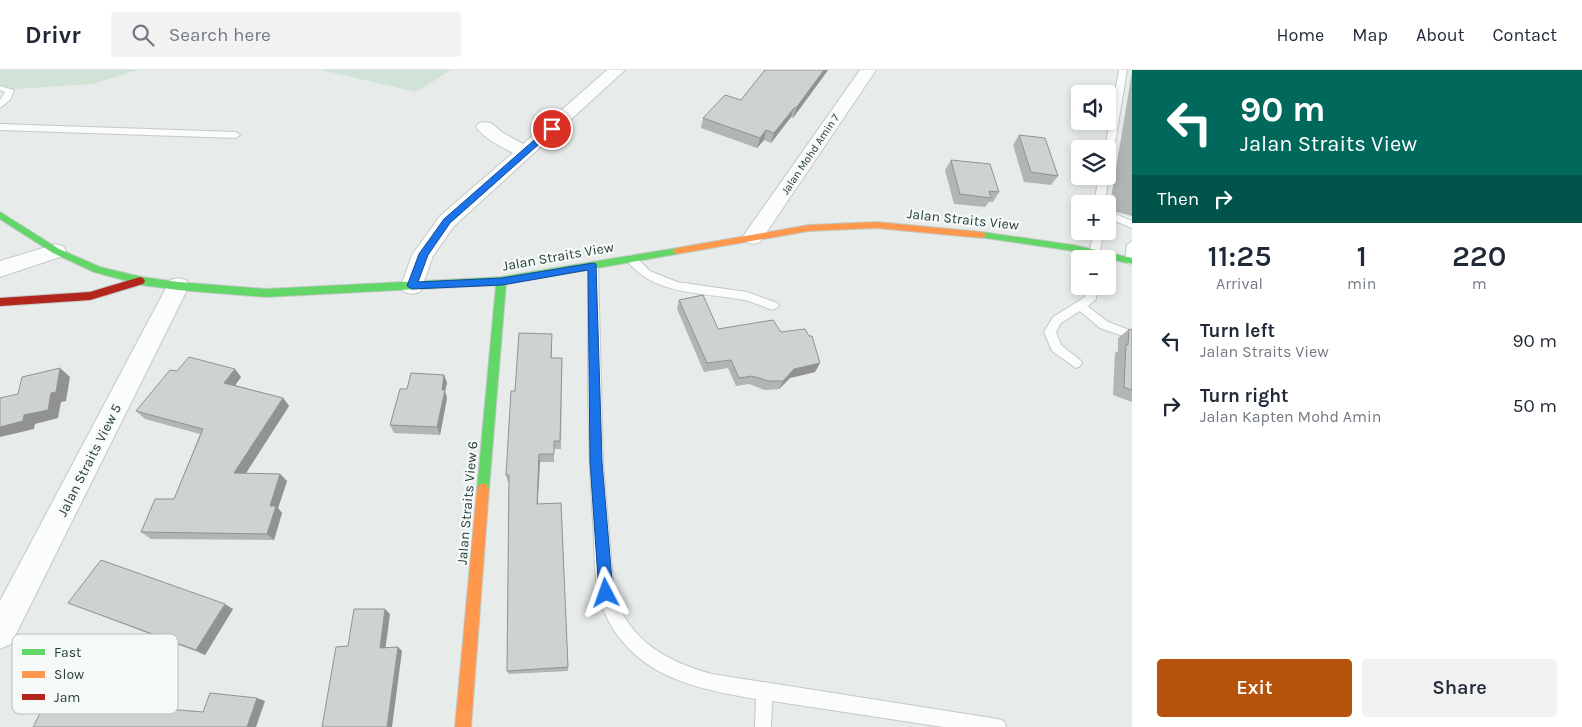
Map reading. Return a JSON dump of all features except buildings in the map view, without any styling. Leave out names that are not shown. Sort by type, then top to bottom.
[{"type":"street","points":[[412,286],[423,254],[447,221],[618,70]]},
{"type":"street","name":"Jalan Mohd Amin 7","points":[[753,237],[868,70]]},
{"type":"street","points":[[485,127],[497,137],[525,152]]},
{"type":"street","name":"Jalan Straits View","points":[[0,215],[56,252],[97,270],[142,281],[178,286],[266,293],[502,281],[809,228],[877,225],[996,236],[1071,251]]},
{"type":"street","points":[[0,269],[56,252]]},
{"type":"street","name":"Jalan Straits View","points":[[1116,259],[1131,261]]},
{"type":"street","points":[[0,302],[90,296],[142,281]]},
{"type":"street","name":"Jalan Straits View 6","points":[[463,727],[502,281]]},
{"type":"street","name":"Jalan Straits View 5","points":[[0,633],[178,286]]},
{"type":"lane","points":[[1110,140],[1122,70]]},
{"type":"lane","points":[[0,88],[10,90],[7,98],[0,106]]},
{"type":"lane","points":[[0,127],[236,135]]},
{"type":"lane","points":[[1116,218],[1132,225]]},
{"type":"lane","points":[[1131,261],[1132,245]]},
{"type":"lane","points":[[632,259],[646,274],[676,286],[748,296],[773,306]]},
{"type":"lane","points":[[593,266],[596,462],[606,593],[611,613],[632,643],[664,665],[706,681],[764,692],[998,727]]},
{"type":"lane","points":[[1076,364],[1056,348],[1050,332],[1057,320],[1090,299],[1090,295]]},
{"type":"lane","points":[[1081,305],[1086,313],[1105,326],[1132,335]]},
{"type":"lane","points":[[764,692],[765,726]]},
{"type":"green space","points":[[0,70],[138,70],[93,84],[0,90]]},
{"type":"green space","points":[[322,70],[451,70],[416,92]]},
{"type":"traffic: fast","points":[[0,215],[56,251],[97,270],[142,281],[178,286],[266,293],[501,281],[677,251]]},
{"type":"traffic: fast","points":[[982,235],[1073,248],[1132,261]]},
{"type":"traffic: fast","points":[[483,489],[501,281]]},
{"type":"traffic: slow","points":[[677,251],[809,228],[877,225],[982,235]]},
{"type":"traffic: slow","points":[[463,727],[483,489]]},
{"type":"traffic: jam","points":[[0,302],[90,296],[140,281]]},
{"type":"route","points":[[552,129],[447,221],[423,254],[412,286],[502,281],[593,266],[596,462],[606,593]]}]
